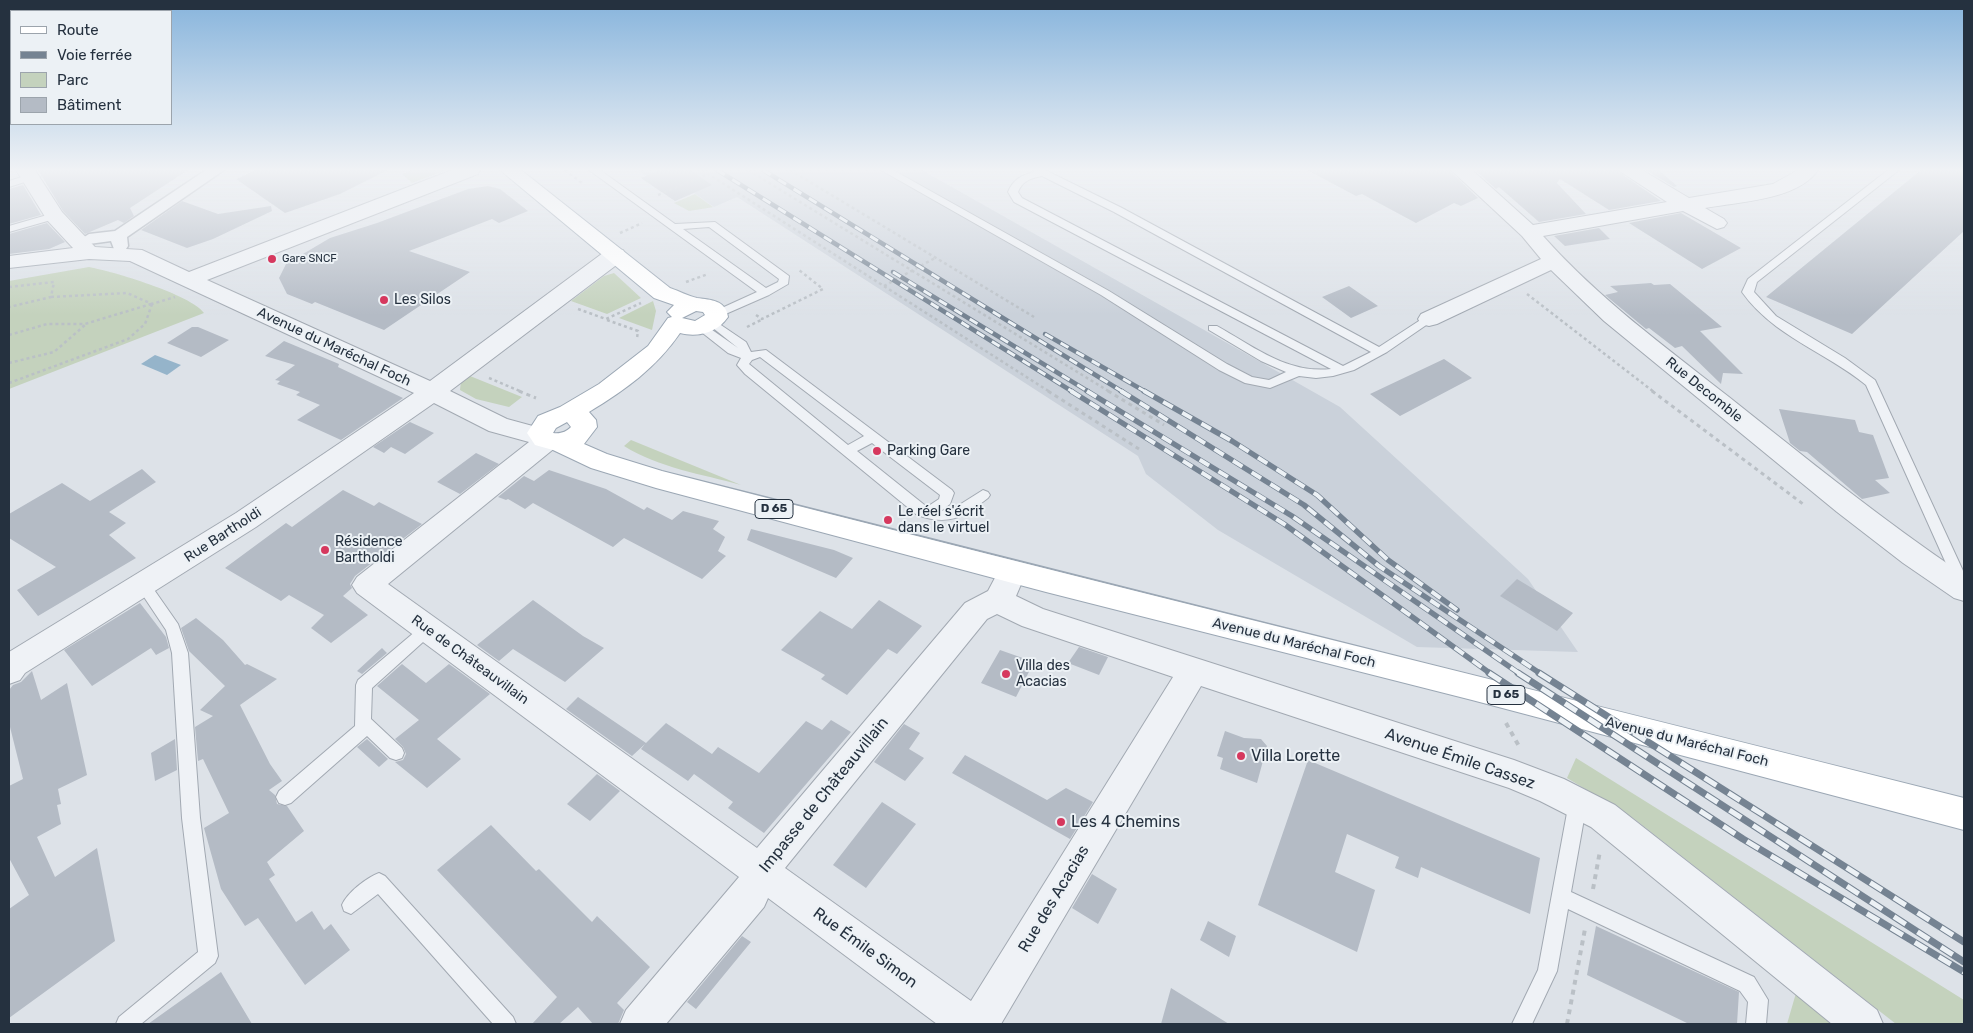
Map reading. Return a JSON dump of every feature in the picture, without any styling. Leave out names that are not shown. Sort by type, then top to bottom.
[{"type":"main road","points":[[562,428],[696,319],[572,218]]},
{"type":"main road","name":"Avenue du Maréchal Foch","points":[[562,428],[600,462],[626,468],[656,479],[1006,585],[1472,687],[1964,814]]},
{"type":"street","points":[[57,218],[89,246]]},
{"type":"street","points":[[9,262],[120,241],[151,218]]},
{"type":"street","points":[[188,280],[347,218]]},
{"type":"street","name":"Rue Decomble","points":[[1514,218],[1529,232],[1554,261],[1612,316],[1832,493],[1912,555],[1964,589]]},
{"type":"street","points":[[1529,232],[1609,218]]},
{"type":"street","points":[[1709,218],[1717,223]]},
{"type":"street","points":[[9,275],[40,270],[89,246]]},
{"type":"street","name":"Avenue du Maréchal Foch","points":[[89,246],[134,255],[433,392],[480,414],[498,425],[562,428]]},
{"type":"street","name":"Rue Bartholdi","points":[[9,671],[14,664],[322,470],[433,392],[615,255]]},
{"type":"street","points":[[1429,319],[1509,280],[1554,261]]},
{"type":"street","name":"Rue de Châteauvillain","points":[[562,428],[367,585],[760,871]]},
{"type":"street","name":"Avenue Émile Cassez","points":[[1006,585],[1008,607],[1033,618],[1193,672],[1514,775],[1578,802],[1603,816],[1863,1024]]},
{"type":"street","name":"Impasse de Châteauvillain","points":[[640,1024],[751,894],[760,871],[976,612],[1006,585]]},
{"type":"street","name":"Rue des Acacias","points":[[979,1024],[1090,838],[1193,672]]},
{"type":"street","name":"Rue Émile Simon","points":[[760,871],[970,1024]]},
{"type":"lane","points":[[9,229],[46,218]]},
{"type":"lane","points":[[660,218],[765,293]]},
{"type":"lane","points":[[971,218],[1105,293],[1223,367],[1249,380],[1270,384],[1298,372]]},
{"type":"lane","points":[[1052,218],[1340,370]]},
{"type":"lane","points":[[1133,218],[1378,352]]},
{"type":"lane","points":[[1833,218],[1752,281],[1748,292],[1754,301],[1779,323],[1835,355],[1860,372],[1871,383],[1964,589]]},
{"type":"lane","points":[[672,227],[711,224],[785,278],[783,284],[765,293],[696,319],[732,350],[748,357]]},
{"type":"lane","points":[[1213,328],[1273,361],[1298,372],[1323,375],[1359,363],[1429,319]]},
{"type":"lane","points":[[929,513],[945,501],[947,493],[762,353],[748,357],[743,364],[749,371],[929,513],[947,518],[983,495]]},
{"type":"lane","points":[[785,401],[808,388]]},
{"type":"lane","points":[[848,451],[872,437]]},
{"type":"lane","points":[[126,1024],[208,956],[191,818],[180,652],[173,628],[142,585]]},
{"type":"lane","points":[[286,797],[363,729],[364,685],[428,629]]},
{"type":"lane","points":[[364,722],[396,752]]},
{"type":"lane","points":[[1522,1024],[1547,971],[1578,802]]},
{"type":"lane","points":[[351,905],[379,882],[506,1024]]},
{"type":"lane","points":[[1560,896],[1747,984],[1758,1000],[1756,1024]]},
{"type":"path","points":[[777,218],[1139,449]]},
{"type":"path","points":[[827,218],[1164,425]]},
{"type":"path","points":[[870,218],[1034,316]]},
{"type":"path","points":[[884,286],[936,258]]},
{"type":"path","points":[[1509,280],[1562,323],[1809,508]]},
{"type":"path","points":[[9,287],[54,282],[51,297]]},
{"type":"path","points":[[9,335],[47,324],[85,324],[188,291],[199,295],[210,290]]},
{"type":"path","points":[[9,307],[51,297],[127,293],[152,304]]},
{"type":"path","points":[[9,383],[128,339],[145,324],[152,304]]},
{"type":"path","points":[[606,319],[638,330],[636,343]]},
{"type":"path","points":[[744,328],[762,319]]},
{"type":"path","points":[[9,363],[54,352],[85,324]]},
{"type":"path","points":[[485,376],[536,398]]},
{"type":"path","points":[[1472,687],[1502,715],[1524,756],[1514,775]]},
{"type":"path","points":[[1566,1024],[1601,848]]},
{"type":"shaded area","points":[[770,218],[1007,218],[1340,407],[1528,579],[1578,652],[1417,647],[1218,530],[1146,474],[1138,456]]},
{"type":"green space","points":[[89,267],[151,285],[184,299],[197,306],[204,313],[9,389],[9,281]]},
{"type":"green space","points":[[614,273],[641,298],[607,314],[571,301],[604,276]]},
{"type":"green space","points":[[653,301],[656,311],[652,330],[619,318]]},
{"type":"green space","points":[[470,376],[522,397],[509,407],[476,399],[460,390],[461,381]]},
{"type":"green space","points":[[631,440],[741,485],[681,470],[637,454],[624,446]]},
{"type":"green space","points":[[1576,758],[1964,1000],[1964,1024],[1896,1024],[1633,818],[1567,778]]},
{"type":"green space","points":[[1796,993],[1834,1024],[1787,1024]]},
{"type":"water","points":[[155,355],[181,365],[167,375],[141,364]]},
{"type":"building","points":[[9,218],[30,218],[9,224]]},
{"type":"building","points":[[70,218],[131,218],[124,223],[118,220],[85,234]]},
{"type":"building","points":[[158,218],[257,218],[213,239],[187,248],[141,230]]},
{"type":"building","points":[[390,218],[511,218],[499,223],[492,219],[409,251],[470,272],[384,330],[315,302],[312,304],[287,294],[279,278],[286,264],[330,238]]},
{"type":"building","points":[[1407,218],[1425,218],[1416,223]]},
{"type":"building","points":[[1535,218],[1561,218],[1539,222]]},
{"type":"building","points":[[1654,218],[1690,218],[1741,248],[1702,269],[1629,223]]},
{"type":"building","points":[[1862,218],[1964,218],[1964,231],[1852,334],[1766,297]]},
{"type":"building","points":[[47,223],[65,242],[49,249],[9,254],[9,234]]},
{"type":"building","points":[[1599,228],[1610,239],[1565,246],[1554,236]]},
{"type":"building","points":[[1651,283],[1654,285],[1670,284],[1722,327],[1700,331],[1743,374],[1723,373],[1721,384],[1682,346],[1675,348],[1649,328],[1646,329],[1605,295],[1618,292],[1610,286]]},
{"type":"building","points":[[1349,286],[1378,306],[1351,318],[1322,297]]},
{"type":"building","points":[[192,327],[198,327],[229,340],[201,357],[167,343]]},
{"type":"building","points":[[284,341],[339,364],[338,367],[403,398],[341,440],[297,420],[320,405],[296,395],[300,392],[277,384],[280,381],[275,380],[295,365],[265,356]]},
{"type":"building","points":[[1444,359],[1472,378],[1400,416],[1370,394]]},
{"type":"building","points":[[1779,409],[1855,420],[1859,432],[1873,435],[1889,478],[1875,480],[1890,493],[1862,499],[1807,452],[1800,451],[1790,443]]},
{"type":"building","points":[[410,422],[434,433],[405,454],[391,447],[384,453],[373,447]]},
{"type":"building","points":[[476,453],[499,464],[460,494],[437,482]]},
{"type":"building","points":[[142,469],[156,482],[109,512],[126,523],[109,535],[136,558],[38,616],[17,590],[56,567],[9,538],[9,514],[62,483],[90,501]]},
{"type":"building","points":[[549,470],[606,489],[644,510],[647,507],[672,520],[683,511],[719,521],[713,529],[725,537],[718,551],[726,556],[702,579],[624,538],[613,547],[533,503],[525,509],[508,499],[498,497],[524,476],[534,481]]},
{"type":"building","name":"Résidence Bartholdi","points":[[343,490],[374,506],[379,502],[422,524],[355,576],[350,584],[352,588],[343,596],[368,615],[331,643],[311,628],[324,615],[289,595],[281,601],[225,568],[286,523],[292,527]]},
{"type":"building","points":[[751,529],[834,550],[853,558],[836,578],[747,540]]},
{"type":"building","points":[[1517,579],[1573,613],[1557,631],[1500,596]]},
{"type":"building","points":[[533,600],[583,636],[604,648],[565,682],[513,649],[499,661],[477,645]]},
{"type":"building","points":[[879,600],[922,626],[897,654],[888,649],[847,695],[821,679],[825,675],[781,650],[820,611],[852,629]]},
{"type":"building","points":[[140,603],[166,637],[169,648],[156,655],[151,648],[92,686],[64,650]]},
{"type":"building","points":[[196,618],[223,640],[245,665],[247,664],[277,679],[240,705],[270,764],[282,781],[269,790],[275,795],[277,804],[287,806],[304,831],[267,862],[275,875],[269,879],[296,922],[312,911],[324,930],[331,924],[350,950],[305,985],[258,918],[245,926],[221,889],[204,828],[229,813],[203,759],[198,761],[195,727],[213,716],[200,710],[225,686],[189,651],[181,628]]},
{"type":"building","points":[[1079,647],[1108,657],[1099,675],[1068,663]]},
{"type":"building","points":[[382,648],[387,653],[362,674],[357,671]]},
{"type":"building","name":"Villa des Acacias","points":[[1000,650],[1034,662],[1016,697],[981,683]]},
{"type":"building","points":[[402,664],[426,683],[449,664],[490,694],[437,739],[461,759],[427,788],[395,762],[403,760],[406,754],[403,747],[395,739],[419,720],[377,686]]},
{"type":"building","points":[[32,671],[41,700],[67,683],[87,775],[58,789],[61,804],[57,805],[61,824],[37,837],[55,877],[97,848],[115,941],[9,1018],[9,909],[29,895],[9,858],[9,786],[23,779],[9,723],[9,690]]},
{"type":"building","points":[[578,697],[646,743],[666,723],[712,754],[718,747],[759,773],[806,721],[822,730],[831,720],[851,732],[764,833],[728,808],[733,802],[694,774],[688,781],[641,749],[645,744],[632,756],[566,709]]},
{"type":"building","points":[[904,724],[920,733],[909,749],[924,758],[905,781],[874,762]]},
{"type":"building","name":"Villa Lorette","points":[[1225,731],[1244,738],[1261,739],[1267,746],[1257,783],[1220,769],[1223,758],[1217,756]]},
{"type":"building","points":[[175,739],[177,770],[155,781],[151,753]]},
{"type":"building","points":[[367,739],[388,759],[379,767],[357,747]]},
{"type":"building","name":"Les 4 Chemins","points":[[965,755],[1047,800],[1066,788],[1093,802],[1070,839],[952,773]]},
{"type":"building","points":[[1308,760],[1540,858],[1530,914],[1421,867],[1418,878],[1395,868],[1399,857],[1347,834],[1335,872],[1375,890],[1357,952],[1258,905]]},
{"type":"building","points":[[597,774],[620,791],[590,821],[567,804]]},
{"type":"building","points":[[882,802],[916,824],[866,888],[833,865]]},
{"type":"building","points":[[491,825],[536,871],[539,869],[592,922],[597,916],[650,967],[617,1003],[624,1010],[618,1024],[593,1024],[578,1007],[559,1024],[532,1024],[557,997],[437,870]]},
{"type":"building","points":[[1092,874],[1117,889],[1098,924],[1072,908]]},
{"type":"building","points":[[1208,921],[1236,936],[1229,957],[1200,940]]},
{"type":"building","points":[[1596,926],[1739,992],[1737,1024],[1689,1024],[1587,975]]},
{"type":"building","points":[[742,936],[751,942],[696,1009],[687,1002]]},
{"type":"building","points":[[221,972],[252,1024],[148,1024]]},
{"type":"building","points":[[1171,988],[1229,1024],[1161,1024]]},
{"type":"railway","points":[[794,218],[1073,392]]},
{"type":"railway","points":[[841,218],[1123,392]]},
{"type":"railway","points":[[893,272],[1089,392]]},
{"type":"railway","points":[[1045,334],[1146,392]]},
{"type":"railway","points":[[1071,391],[1284,524],[1491,674]]},
{"type":"railway","points":[[1087,391],[1292,516],[1520,674]]},
{"type":"railway","points":[[1121,391],[1304,505],[1379,566],[1541,674]]},
{"type":"railway","points":[[1144,391],[1232,441],[1317,495],[1388,560],[1457,610]]},
{"type":"railway","points":[[1489,673],[1743,839],[1964,972]]},
{"type":"railway","points":[[1518,673],[1964,962]]},
{"type":"railway","points":[[1539,673],[1964,942]]},
{"type":"place","name":"Gare SNCF","points":[[272,259]]},
{"type":"place","name":"Les Silos","points":[[384,300]]},
{"type":"place","name":"Parking Gare","points":[[877,451]]},
{"type":"place","name":"Le réel s'écrit dans le virtuel","points":[[888,520]]},
{"type":"place","name":"Résidence Bartholdi","points":[[325,550]]},
{"type":"place","name":"Villa des Acacias","points":[[1006,674]]},
{"type":"place","name":"Villa Lorette","points":[[1241,756]]},
{"type":"place","name":"Les 4 Chemins","points":[[1061,822]]}]
